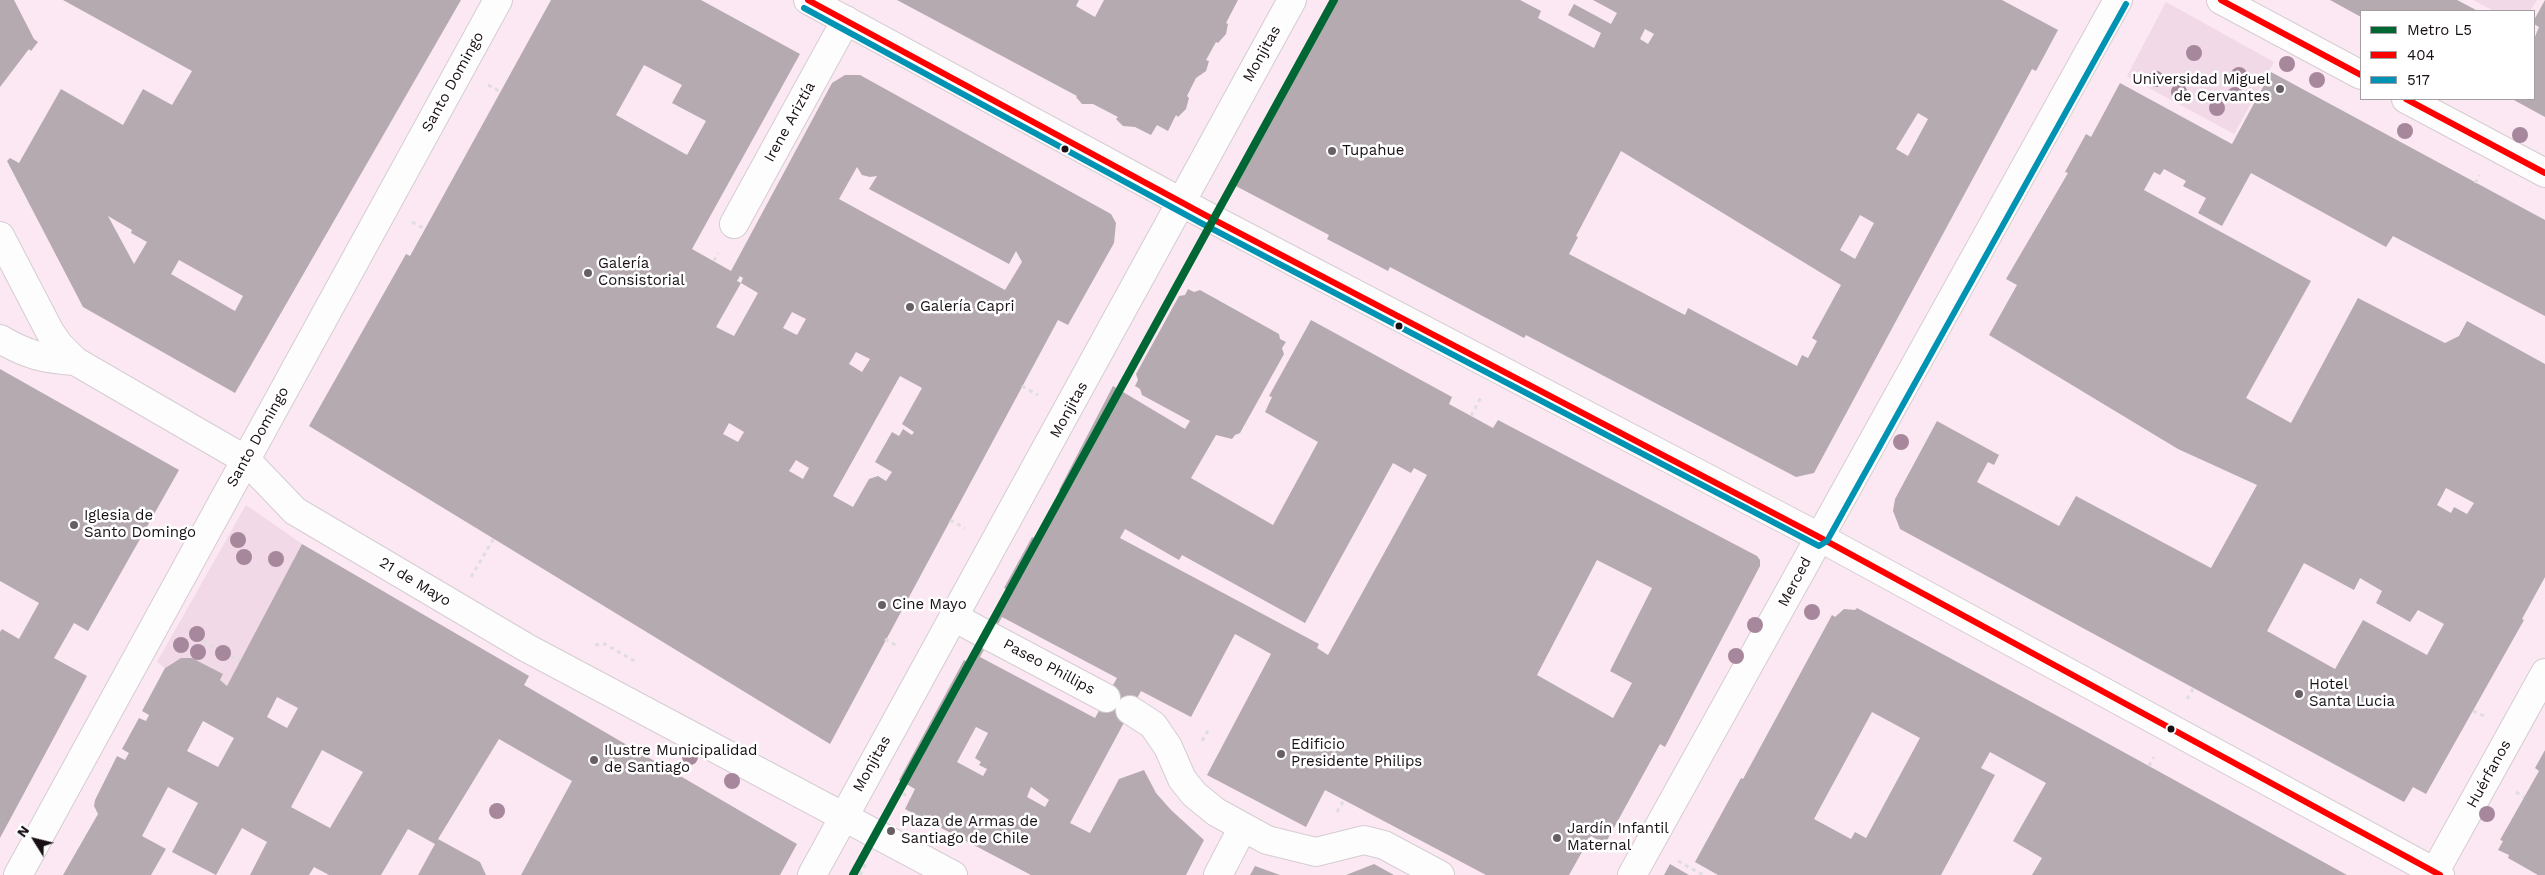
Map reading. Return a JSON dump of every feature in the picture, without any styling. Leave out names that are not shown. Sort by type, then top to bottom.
[{"type":"street","name":"Santo Domingo","points":[[18,875],[498,0]]},
{"type":"street","points":[[808,0],[1181,202],[1819,537],[2436,874]]},
{"type":"street","name":"Monjitas","points":[[812,875],[1292,0]]},
{"type":"street","name":"Merced","points":[[1632,875],[2118,0]]},
{"type":"street","points":[[2221,0],[2360,74]]},
{"type":"street","name":"Irene Ariztía","points":[[734,224],[846,20]]},
{"type":"street","points":[[2408,100],[2545,173]]},
{"type":"street","points":[[0,236],[50,332],[59,345],[75,361]]},
{"type":"street","name":"21 de Mayo","points":[[0,339],[22,352],[48,359],[75,361],[246,460],[295,511],[527,648],[953,875]]},
{"type":"street","name":"Paseo Phillips","points":[[954,617],[1106,698]]},
{"type":"street","name":"Huérfanos","points":[[2436,874],[2545,673]]},
{"type":"street","points":[[1130,710],[1153,725],[1168,747],[1182,780],[1194,794],[1216,812],[1267,840],[1316,852],[1364,840],[1384,845],[1440,875]]},
{"type":"street","points":[[1218,875],[1243,827]]},
{"type":"path","points":[[454,605],[494,538]]},
{"type":"path","points":[[160,616],[240,661]]},
{"type":"path","points":[[605,644],[636,662]]},
{"type":"shaded area","points":[[0,0],[2545,0],[2545,875],[0,875]]},
{"type":"shaded area","points":[[2473,0],[2537,0],[2531,10],[2492,10]]},
{"type":"shaded area","points":[[2166,2],[2274,62],[2234,134],[2127,76]]},
{"type":"shaded area","points":[[246,505],[302,544],[227,686],[220,680],[222,674],[194,660],[180,660],[165,668],[157,662]]},
{"type":"building","points":[[0,0],[14,0],[34,39],[38,42],[31,51],[29,49],[0,87]]},
{"type":"building","points":[[63,0],[461,0],[235,393],[83,307],[7,161],[10,158],[19,163],[61,89],[123,125],[143,89],[172,105],[192,71]],"holes":[[[108,216],[132,230],[131,233],[147,242],[134,264]],[[179,260],[243,296],[235,311],[171,274]]]},
{"type":"building","points":[[551,0],[701,0],[800,54],[692,249],[731,271],[832,83],[845,75],[860,75],[1111,214],[1116,223],[1114,243],[1068,325],[1058,320],[830,744],[309,426],[406,254],[410,256]],"holes":[[[644,65],[682,85],[672,103],[706,121],[687,155],[616,115]],[[857,167],[862,175],[877,176],[869,189],[1009,264],[1016,251],[1022,262],[1005,290],[839,199]],[[740,276],[743,278],[741,283],[737,281]],[[741,283],[758,293],[734,336],[716,327]],[[792,312],[806,319],[797,335],[783,328]],[[856,352],[870,359],[862,372],[849,364]],[[900,376],[922,388],[902,424],[914,432],[912,435],[903,429],[899,436],[892,432],[875,462],[892,472],[886,481],[878,476],[869,479],[853,507],[833,496]],[[729,423],[744,432],[738,442],[723,434]],[[796,460],[809,468],[803,479],[789,471]]]},
{"type":"building","points":[[897,0],[1079,0],[1076,6],[1095,17],[1104,0],[1238,0],[1226,23],[1228,24],[1226,34],[1218,43],[1216,42],[1206,60],[1209,61],[1206,71],[1196,78],[1187,96],[1189,98],[1186,109],[1178,117],[1176,115],[1168,131],[1157,125],[1151,135],[1135,127],[1123,126],[1116,119],[1118,117],[1093,104],[1082,104],[1077,96]]},
{"type":"building","points":[[1333,0],[1520,0],[1541,11],[1538,18],[1594,48],[1601,33],[1568,15],[1574,4],[1611,24],[1617,13],[1593,0],[2002,0],[2058,30],[2036,71],[2032,69],[1814,473],[1796,477],[1526,335],[1524,338],[1390,267],[1388,271],[1327,239],[1329,235],[1232,184]],"holes":[[[1645,29],[1654,34],[1648,44],[1640,39]],[[1918,113],[1928,119],[1908,156],[1896,149]],[[1621,151],[1841,285],[1812,338],[1817,341],[1808,358],[1802,355],[1797,366],[1688,308],[1685,315],[1569,254],[1578,237],[1576,236]],[[1860,215],[1874,223],[1855,259],[1840,250]]]},
{"type":"building","points":[[2330,0],[2457,0],[2476,10],[2360,10],[2360,16]]},
{"type":"building","points":[[2545,0],[2545,117],[2514,100],[2535,100],[2535,37],[2539,27],[2535,25],[2535,18]]},
{"type":"building","points":[[2271,72],[2545,220],[2545,316],[2393,236],[2386,247],[2251,173],[2222,226],[2198,213],[2206,198],[2183,186],[2186,181],[2164,169],[2160,175],[2154,172],[2144,190],[2311,281],[2246,398],[2291,423],[2358,298],[2445,343],[2459,336],[2467,321],[2545,364],[2545,577],[2522,619],[2524,620],[2426,794],[2413,787],[2404,802],[1900,529],[1893,511],[1895,499],[1937,421],[1999,455],[1994,465],[1988,462],[1977,482],[2059,526],[2076,496],[2211,568],[2257,485],[2178,449],[1989,335],[2017,285],[2006,279],[2068,173],[2065,172],[2086,134],[2091,137],[2120,83],[2232,144]],"holes":[[[2446,488],[2474,503],[2467,514],[2454,507],[2451,513],[2437,505]],[[2304,563],[2354,590],[2360,578],[2382,591],[2376,603],[2410,622],[2418,610],[2444,624],[2427,655],[2363,620],[2335,669],[2267,631]]]},
{"type":"building","points":[[1188,289],[1194,292],[1200,290],[1279,334],[1280,339],[1286,342],[1282,348],[1284,354],[1240,433],[1232,439],[1216,435],[1191,478],[1273,525],[1318,442],[1265,412],[1272,397],[1269,396],[1311,320],[1452,397],[1449,404],[1493,428],[1498,420],[1757,556],[1760,560],[1760,566],[1665,747],[1660,744],[1605,844],[1591,836],[1569,875],[1486,875],[1325,790],[1306,827],[1207,775],[1271,654],[1235,634],[1191,717],[1141,691],[1070,823],[1090,833],[1119,779],[1144,770],[1156,793],[1171,810],[1204,840],[1186,875],[1031,875],[905,809],[915,789],[899,780],[964,660],[970,663],[975,654],[1008,590],[1004,588],[1032,537],[1038,540],[1064,494],[1059,490],[1113,386],[1185,429],[1190,421],[1142,395],[1140,389],[1135,386],[1138,380],[1136,374],[1179,296],[1185,295]],"holes":[[[1393,463],[1411,473],[1414,468],[1427,475],[1328,655],[1317,648],[1319,644],[1120,538],[1125,529],[1179,560],[1182,555],[1305,623]],[[1597,560],[1652,588],[1610,671],[1632,683],[1613,718],[1537,675]],[[1002,617],[1117,678],[1095,718],[980,657]],[[976,727],[988,733],[975,758],[981,762],[979,765],[987,769],[983,776],[957,762]],[[1031,787],[1049,800],[1045,807],[1027,797]]]},
{"type":"building","name":"Iglesia de Santo Domingo","points":[[0,369],[179,470],[88,631],[74,623],[54,658],[87,676],[0,838],[0,632],[2,629],[19,639],[39,603],[0,581]]},
{"type":"building","points":[[302,544],[529,676],[524,685],[797,844],[780,875],[521,875],[572,781],[499,739],[438,839],[480,862],[486,875],[418,875],[435,844],[408,829],[381,875],[329,875],[314,867],[309,875],[250,875],[267,842],[242,828],[216,875],[172,852],[198,803],[168,787],[142,836],[166,849],[151,875],[63,875],[98,814],[94,806],[95,800],[117,756],[125,760],[129,753],[122,749],[139,718],[146,721],[149,715],[142,711],[165,668],[181,658],[192,658],[223,674],[220,680],[227,686]],"holes":[[[277,697],[298,708],[287,728],[267,717]],[[203,721],[234,738],[218,767],[187,751]],[[322,750],[363,772],[330,828],[291,807]]]},
{"type":"building","points":[[1857,608],[2078,727],[2347,875],[2032,875],[2042,858],[2013,841],[2046,783],[1990,752],[1981,768],[1995,775],[1941,875],[1718,875],[1695,862],[1741,778],[1743,779],[1832,615],[1835,617],[1844,609],[1855,610]],"holes":[[[1872,712],[1920,738],[1866,838],[1855,832],[1851,839],[1814,819]]]},
{"type":"building","points":[[2545,750],[2545,875],[2538,875],[2508,858],[2509,855],[2498,850],[2503,841],[2500,840],[2539,771],[2535,768]]},
{"type":"building","points":[[1374,864],[1394,875],[1346,875]]},
{"type":"building","points":[[1670,864],[1689,875],[1664,875]]},
{"type":"building","points":[[1255,866],[1280,875],[1250,875]]},
{"type":"metro line","name":"L5","points":[[853,875],[1334,0]]},
{"type":"transit line","name":"404","points":[[808,0],[1205,215],[1819,537],[2440,875]]},
{"type":"transit line","name":"404","points":[[2221,0],[2360,74]]},
{"type":"transit line","name":"517","points":[[804,8],[1201,223],[1819,546],[1827,541],[2126,4]]},
{"type":"transit line","name":"404","points":[[2408,100],[2545,173]]},
{"type":"place","name":"Universidad Miguel de Cervantes","points":[[2280,89]]},
{"type":"place","name":"Tupahue","points":[[1332,151]]},
{"type":"place","name":"Galería Consistorial","points":[[588,273]]},
{"type":"place","name":"Galería Capri","points":[[910,307]]},
{"type":"place","name":"Iglesia de Santo Domingo","points":[[74,525]]},
{"type":"place","name":"Cine Mayo","points":[[882,605]]},
{"type":"place","name":"Hotel Santa Lucia","points":[[2299,694]]},
{"type":"place","name":"Edificio Presidente Philips","points":[[1281,754]]},
{"type":"place","name":"Ilustre Municipalidad de Santiago","points":[[594,760]]},
{"type":"place","name":"Plaza de Armas de Santiago de Chile","points":[[891,831]]},
{"type":"place","name":"Jardín Infantil Maternal","points":[[1557,838]]}]
